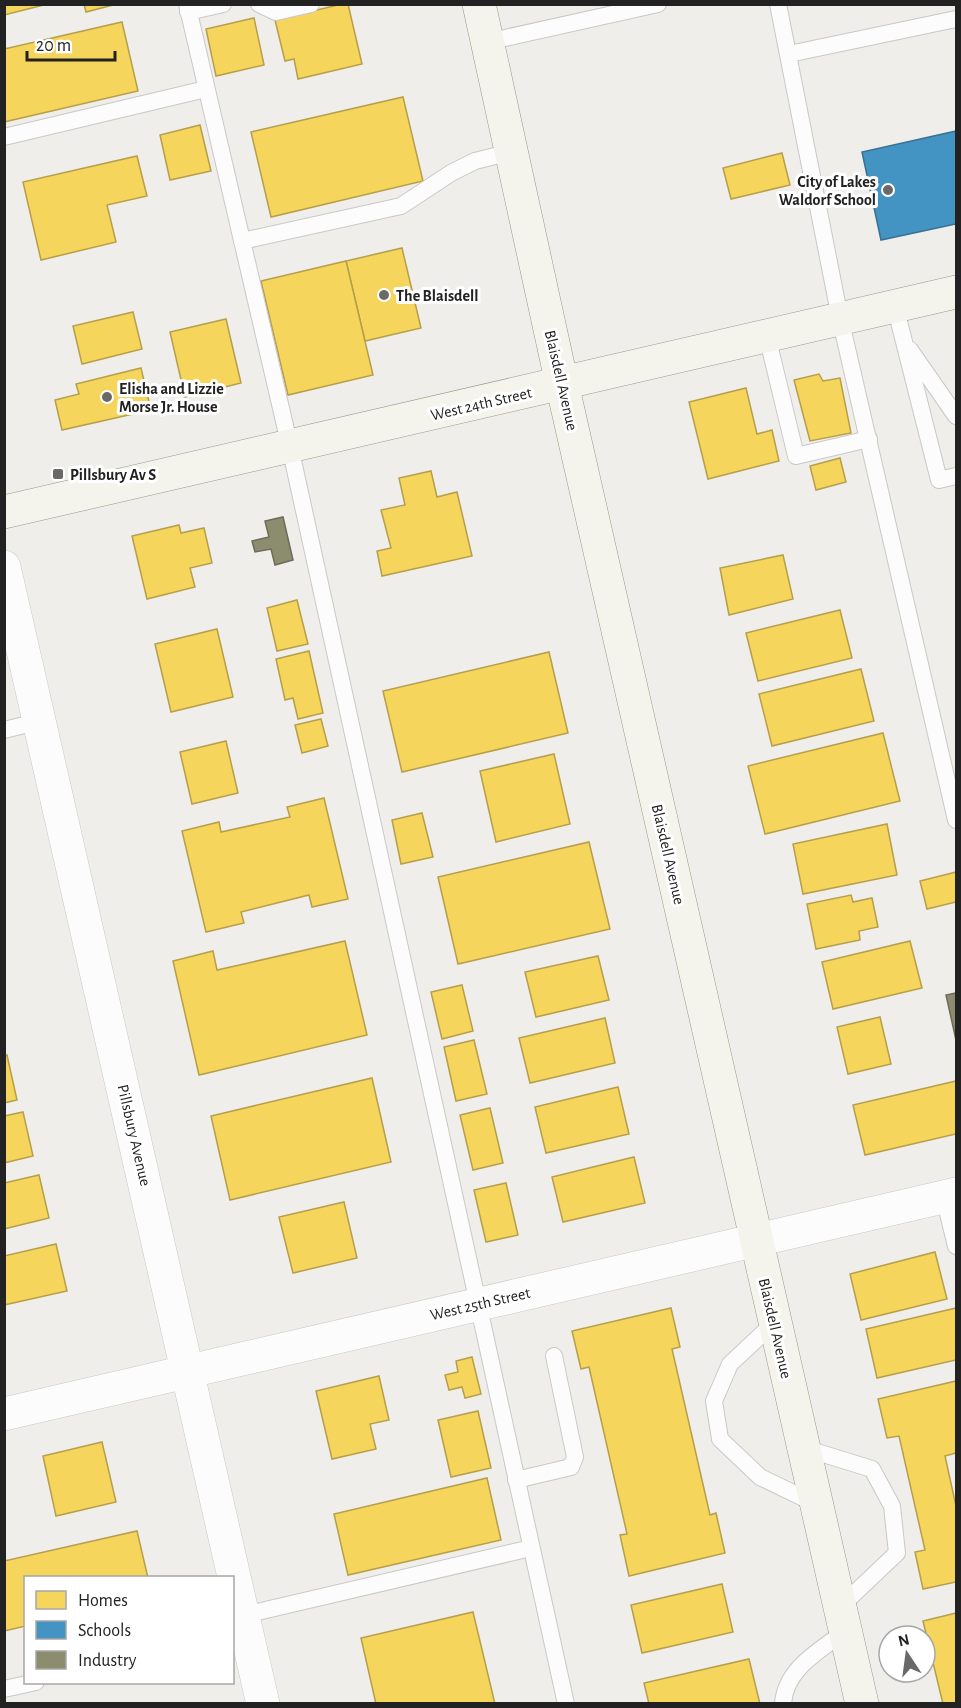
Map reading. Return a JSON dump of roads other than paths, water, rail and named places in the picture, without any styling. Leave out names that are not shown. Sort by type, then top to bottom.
[{"type":"street","name":"Blaisdell Avenue","points":[[479,4],[562,384],[862,1704]]},
{"type":"street","name":"West 24th Street","points":[[4,513],[957,292]]},
{"type":"street","name":"Pillsbury Avenue","points":[[4,567],[188,1371],[230,1576]]},
{"type":"street","name":"West 25th Street","points":[[4,1414],[756,1238],[950,1195]]},
{"type":"street","name":"Pillsbury Avenue","points":[[234,1597],[241,1631],[263,1704]]},
{"type":"lane","points":[[223,4],[188,8],[290,447],[566,1704]]},
{"type":"lane","points":[[259,4],[276,12],[311,4]]},
{"type":"lane","points":[[488,42],[658,4]]},
{"type":"lane","points":[[778,4],[840,318],[868,439],[949,749],[957,820]]},
{"type":"lane","points":[[789,54],[957,20]]},
{"type":"lane","points":[[4,137],[206,89]]},
{"type":"lane","points":[[242,241],[401,206],[451,173],[475,161],[511,152]]},
{"type":"lane","points":[[895,306],[939,480],[957,476]]},
{"type":"lane","points":[[767,336],[796,456],[868,439]]},
{"type":"lane","points":[[903,339],[957,416]]},
{"type":"lane","points":[[4,730],[41,721]]},
{"type":"lane","points":[[950,1195],[957,1246]]},
{"type":"lane","points":[[775,1322],[730,1364],[714,1401],[720,1439],[760,1477],[817,1505]]},
{"type":"lane","points":[[516,1480],[571,1467],[575,1457],[554,1356]]},
{"type":"lane","points":[[783,1704],[784,1692],[790,1677],[843,1619],[897,1552],[892,1506],[872,1468],[804,1448]]},
{"type":"lane","points":[[241,1631],[531,1548]]},
{"type":"lane","points":[[4,1689],[31,1684]]},
{"type":"place","name":"City of Lakes Waldorf School","points":[[888,190]]},
{"type":"place","name":"The Blaisdell","points":[[384,295]]},
{"type":"place","name":"Elisha and Lizzie Morse Jr. House","points":[[107,397]]},
{"type":"place","name":"Pillsbury Av S","points":[[58,474]]}]
